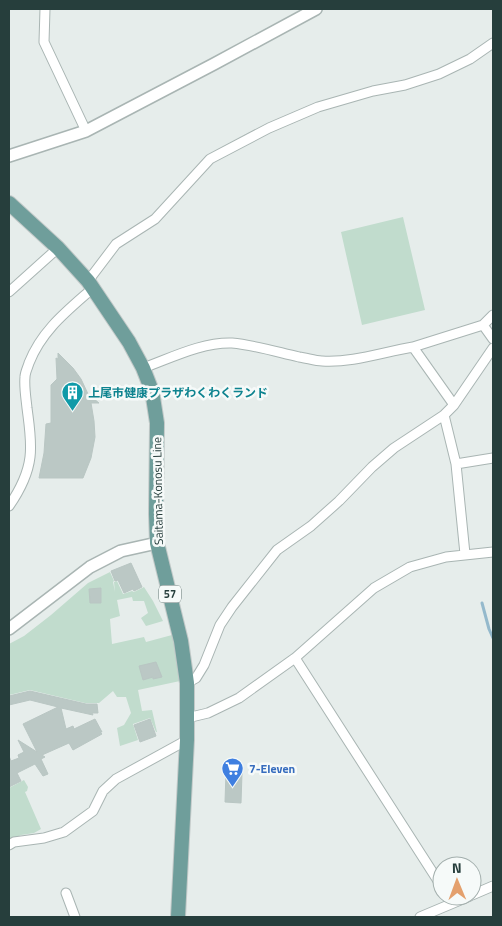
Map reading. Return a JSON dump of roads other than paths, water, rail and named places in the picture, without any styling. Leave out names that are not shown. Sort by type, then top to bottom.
[{"type":"main road","name":"Saitama-Konosu Line","points":[[9,203],[58,248],[91,284],[130,342],[152,391],[157,423],[157,543],[182,641],[187,682],[187,740],[178,917]]},
{"type":"street","points":[[45,9],[44,42],[86,131]]},
{"type":"street","points":[[9,156],[86,131],[316,9]]},
{"type":"street","points":[[9,506],[25,475],[30,458],[25,383],[27,369],[38,344],[47,331],[91,284],[116,244],[156,219],[210,159],[269,128],[318,107],[372,90],[405,85],[439,74],[470,59],[493,44]]},
{"type":"street","points":[[9,292],[58,248]]},
{"type":"street","points":[[143,368],[190,351],[222,344],[250,346],[321,362],[351,360],[413,347],[483,326],[493,315]]},
{"type":"street","points":[[483,326],[493,339]]},
{"type":"street","points":[[413,347],[454,405]]},
{"type":"street","points":[[187,682],[196,678],[204,665],[220,624],[277,550],[311,526],[394,448],[444,415],[454,405],[493,348]]},
{"type":"street","points":[[444,415],[456,464],[464,554]]},
{"type":"street","points":[[456,464],[493,458]]},
{"type":"street","points":[[9,629],[90,567],[121,552],[157,543]]},
{"type":"street","points":[[187,718],[208,713],[239,698],[294,658],[374,588],[410,567],[446,557],[493,552]]},
{"type":"street","points":[[294,658],[432,872]]},
{"type":"street","points":[[9,845],[14,842],[44,838],[64,832],[93,811],[103,791],[116,779],[187,740]]},
{"type":"street","points":[[66,893],[75,917]]},
{"type":"street","points":[[420,917],[439,906]]},
{"type":"waterway","points":[[482,603],[493,638]]},
{"type":"place","name":"上尾市健康プラザわくわくランド","points":[[72,412]]},
{"type":"place","name":"7-Eleven","points":[[233,788]]}]
